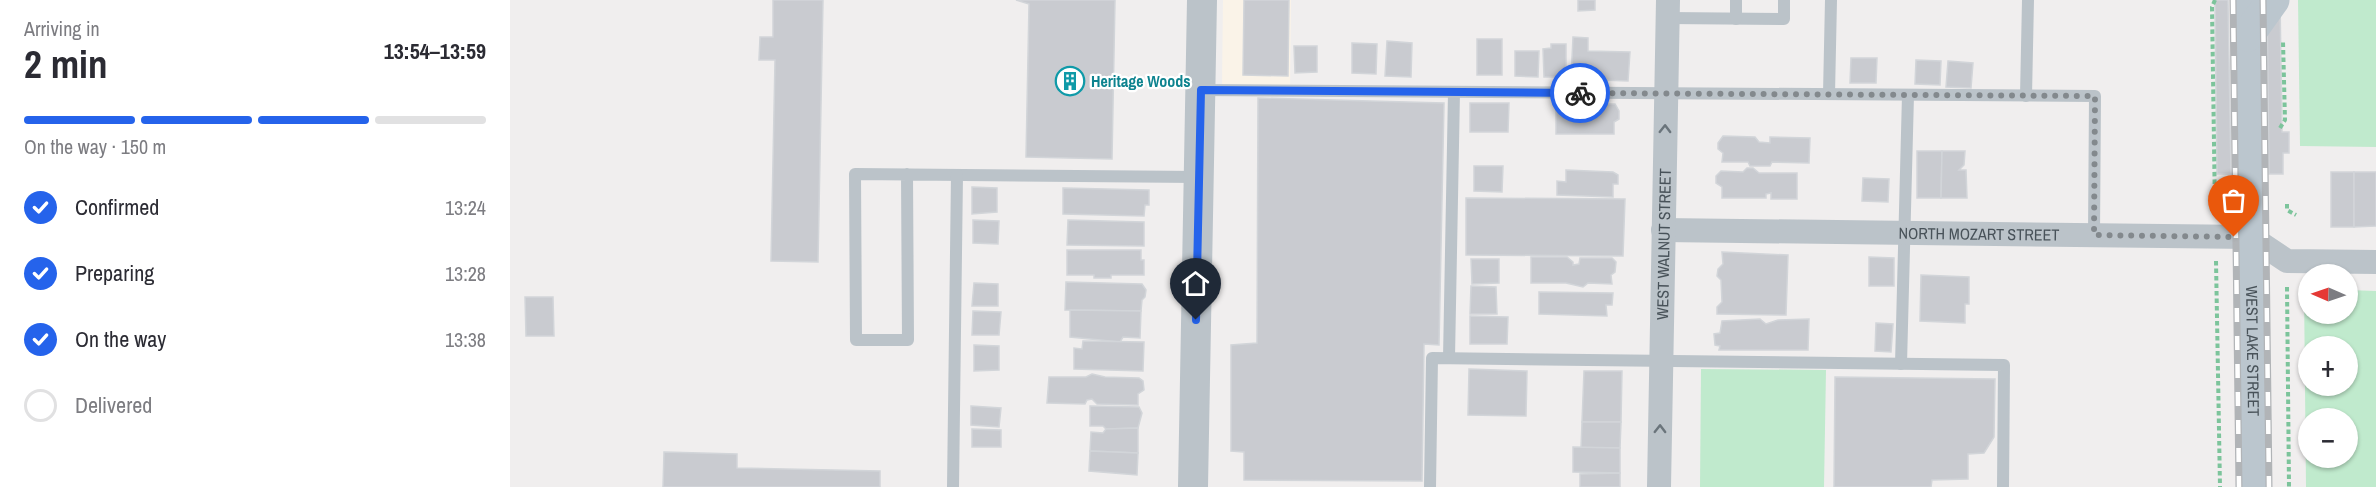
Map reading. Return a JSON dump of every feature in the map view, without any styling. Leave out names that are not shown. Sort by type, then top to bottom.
[{"type":"main road","name":"WEST LAKE STREET","points":[[2248,0],[2255,487]]},
{"type":"main road","points":[[2248,35],[2273,0]]},
{"type":"street","points":[[1193,487],[1202,0]]},
{"type":"street","name":"WEST WALNUT STREET","points":[[1659,487],[1668,9]]},
{"type":"street","name":"NORTH MOZART STREET","points":[[1663,230],[2251,237]]},
{"type":"street","points":[[2251,237],[2287,261],[2376,262]]},
{"type":"street","points":[[2252,284],[2287,261]]},
{"type":"lane","points":[[1736,0],[1736,19]]},
{"type":"lane","points":[[1668,9],[1736,19],[1784,19],[1784,0]]},
{"type":"lane","points":[[1829,94],[1831,0]]},
{"type":"lane","points":[[2026,96],[2028,0]]},
{"type":"lane","points":[[1201,90],[2095,96],[2094,235]]},
{"type":"lane","points":[[1449,358],[1454,92]]},
{"type":"lane","points":[[1901,364],[1908,95]]},
{"type":"lane","points":[[907,174],[908,340],[856,340],[855,174],[907,174],[1199,177]]},
{"type":"lane","points":[[953,487],[957,175]]},
{"type":"lane","points":[[1430,487],[1432,358],[2004,365],[2003,487]]},
{"type":"path","points":[[2287,204],[2287,210],[2296,215]]},
{"type":"shaded area","points":[[1223,0],[1291,0],[1290,88],[1222,88]]},
{"type":"green space","points":[[2298,0],[2376,0],[2376,147],[2300,146]]},
{"type":"green space","points":[[2358,290],[2376,291],[2376,487],[2306,487],[2306,468],[2358,468],[2358,408],[2305,408],[2305,396],[2358,396],[2358,336],[2304,336],[2304,324],[2358,324]]},
{"type":"green space","points":[[1701,369],[1826,370],[1824,487],[1700,487]]},
{"type":"building","points":[[773,0],[823,0],[818,262],[771,261],[775,60],[759,60],[760,37],[773,37]]},
{"type":"building","name":"Heritage Woods","points":[[1016,0],[1115,0],[1112,159],[1026,157],[1029,4]]},
{"type":"building","points":[[1244,0],[1289,0],[1288,76],[1243,75]]},
{"type":"building","points":[[1578,0],[1595,0],[1595,10],[1578,11]]},
{"type":"building","points":[[2215,0],[2228,0],[2231,174],[2217,174]]},
{"type":"building","points":[[2267,0],[2280,0],[2282,132],[2289,132],[2289,153],[2283,153],[2283,174],[2269,174]]},
{"type":"building","points":[[1573,37],[1588,38],[1588,51],[1630,52],[1628,81],[1571,79]]},
{"type":"building","points":[[1477,39],[1502,39],[1502,75],[1477,75]]},
{"type":"building","points":[[1387,41],[1412,43],[1411,77],[1385,76]]},
{"type":"building","points":[[1352,43],[1377,44],[1376,74],[1352,73]]},
{"type":"building","points":[[1551,44],[1566,44],[1566,77],[1544,77],[1543,49],[1551,48]]},
{"type":"building","points":[[1294,46],[1317,46],[1317,72],[1295,73]]},
{"type":"building","points":[[1515,51],[1539,51],[1538,77],[1515,76]]},
{"type":"building","points":[[1851,58],[1877,58],[1876,83],[1850,83]]},
{"type":"building","points":[[1916,60],[1941,61],[1940,85],[1915,84]]},
{"type":"building","points":[[1948,61],[1973,63],[1971,88],[1946,87]]},
{"type":"building","points":[[1258,98],[1444,103],[1439,345],[1424,344],[1422,481],[1244,480],[1244,452],[1231,451],[1231,345],[1257,343]]},
{"type":"building","points":[[1470,103],[1509,103],[1508,132],[1470,132]]},
{"type":"building","points":[[1556,104],[1615,104],[1619,111],[1619,119],[1614,122],[1614,134],[1556,134]]},
{"type":"building","points":[[1723,136],[1755,137],[1759,142],[1770,143],[1770,137],[1810,138],[1809,163],[1772,162],[1770,166],[1750,166],[1748,162],[1722,162],[1723,153],[1718,149],[1718,143]]},
{"type":"building","points":[[1917,151],[1942,151],[1941,198],[1917,198]]},
{"type":"building","points":[[1942,151],[1965,151],[1964,165],[1959,170],[1966,170],[1967,198],[1941,198]]},
{"type":"building","points":[[1474,166],[1503,166],[1502,192],[1474,191]]},
{"type":"building","points":[[1747,168],[1753,168],[1759,173],[1797,173],[1797,199],[1771,199],[1771,193],[1766,194],[1766,198],[1722,198],[1722,187],[1716,183],[1716,176],[1721,171],[1743,172]]},
{"type":"building","points":[[1566,170],[1613,172],[1618,175],[1618,184],[1613,184],[1613,197],[1557,195],[1557,181],[1566,182]]},
{"type":"building","points":[[2331,172],[2354,172],[2354,227],[2331,227]]},
{"type":"building","points":[[2354,172],[2376,172],[2376,226],[2354,227]]},
{"type":"building","points":[[1863,178],[1889,179],[1888,202],[1862,201]]},
{"type":"building","points":[[972,187],[997,188],[997,212],[972,214]]},
{"type":"building","points":[[1063,188],[1149,190],[1149,205],[1145,205],[1144,216],[1063,214]]},
{"type":"building","points":[[1466,198],[1625,199],[1623,256],[1466,255]]},
{"type":"building","points":[[973,220],[999,221],[998,244],[973,243]]},
{"type":"building","points":[[1068,220],[1144,222],[1144,246],[1067,245]]},
{"type":"building","points":[[1067,250],[1141,250],[1144,275],[1111,275],[1111,278],[1094,278],[1094,275],[1067,275]]},
{"type":"building","points":[[1722,252],[1788,255],[1786,315],[1717,314],[1717,307],[1722,302],[1721,280],[1717,276],[1718,269],[1723,264]]},
{"type":"building","points":[[1531,257],[1567,257],[1573,265],[1579,264],[1580,258],[1612,258],[1616,262],[1615,272],[1611,275],[1612,284],[1588,283],[1583,287],[1566,283],[1531,283]]},
{"type":"building","points":[[1869,257],[1894,258],[1894,286],[1869,286]]},
{"type":"building","points":[[1471,259],[1499,259],[1499,283],[1472,284]]},
{"type":"building","points":[[1921,275],[1969,277],[1969,304],[1965,304],[1965,323],[1920,321]]},
{"type":"building","points":[[1066,282],[1142,284],[1146,290],[1141,311],[1065,310]]},
{"type":"building","points":[[974,283],[998,284],[998,306],[972,306]]},
{"type":"building","points":[[1471,286],[1496,287],[1497,314],[1470,314]]},
{"type":"building","points":[[1539,292],[1613,293],[1612,305],[1606,305],[1607,316],[1539,314]]},
{"type":"building","points":[[525,297],[553,297],[554,336],[526,336]]},
{"type":"building","points":[[1070,310],[1141,311],[1140,338],[1123,337],[1120,342],[1070,337]]},
{"type":"building","points":[[973,311],[1001,312],[999,335],[972,335]]},
{"type":"building","points":[[1470,316],[1508,317],[1507,344],[1470,344]]},
{"type":"building","points":[[1760,319],[1766,324],[1778,320],[1809,319],[1808,350],[1719,350],[1720,346],[1715,345],[1714,334],[1720,333],[1722,321]]},
{"type":"building","points":[[1876,323],[1893,324],[1891,352],[1875,351]]},
{"type":"building","points":[[1083,341],[1144,342],[1143,371],[1074,369],[1074,348],[1082,349]]},
{"type":"building","points":[[974,345],[999,346],[999,370],[974,371]]},
{"type":"building","points":[[1469,369],[1527,371],[1526,416],[1468,415]]},
{"type":"building","points":[[1584,371],[1622,371],[1621,422],[1582,422]]},
{"type":"building","points":[[1092,374],[1105,377],[1139,378],[1143,381],[1144,390],[1138,394],[1138,405],[1097,404],[1092,399],[1087,400],[1085,404],[1047,403],[1049,377],[1086,377]]},
{"type":"building","points":[[1835,377],[1995,379],[1994,437],[1984,453],[1968,454],[1968,479],[1932,480],[1931,487],[1834,487]]},
{"type":"building","points":[[971,406],[1001,408],[999,427],[971,425]]},
{"type":"building","points":[[1090,406],[1139,407],[1142,413],[1138,428],[1106,429],[1103,426],[1090,426]]},
{"type":"building","points":[[1582,422],[1621,422],[1620,448],[1581,448]]},
{"type":"building","points":[[1138,428],[1138,453],[1090,451],[1091,432],[1103,433],[1106,429]]},
{"type":"building","points":[[972,429],[1001,430],[1001,447],[972,447]]},
{"type":"building","points":[[1573,447],[1620,448],[1620,473],[1573,472]]},
{"type":"building","points":[[1090,451],[1138,453],[1137,475],[1089,471]]},
{"type":"building","points":[[664,452],[737,454],[737,468],[880,471],[880,487],[663,487]]},
{"type":"building","points":[[1620,473],[1620,487],[1580,487],[1580,474]]},
{"type":"railway","points":[[2233,0],[2239,487]]},
{"type":"railway","points":[[2263,0],[2269,487]]},
{"type":"way so far","points":[[1580,93],[2095,96],[2094,235],[2234,237]]},
{"type":"place","name":"Heritage Woods","points":[[1070,81]]},
{"type":"route","points":[[1196,320],[1201,90],[1580,93]]}]
